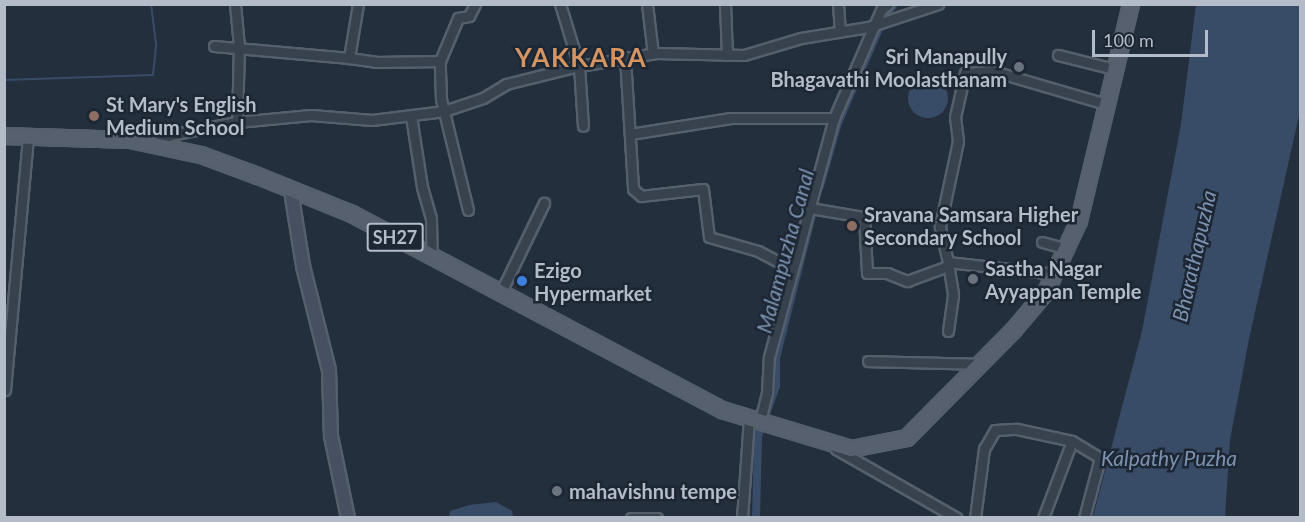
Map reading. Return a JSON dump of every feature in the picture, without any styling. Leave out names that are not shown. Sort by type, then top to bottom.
[{"type":"main road","name":"SH27","points":[[4,136],[105,138],[154,144],[201,155],[352,214],[501,292],[660,380],[722,410],[826,444],[850,449],[907,438],[1026,315],[1055,274],[1068,249],[1093,172],[1106,104],[1131,4]]},
{"type":"street","points":[[235,4],[239,46],[237,122]]},
{"type":"street","points":[[349,58],[358,4]]},
{"type":"street","points":[[468,210],[444,111],[440,61],[458,18],[469,16],[475,4]]},
{"type":"street","points":[[560,4],[579,66],[583,126]]},
{"type":"street","points":[[646,4],[653,54]]},
{"type":"street","points":[[724,4],[728,55]]},
{"type":"street","points":[[838,4],[840,30]]},
{"type":"street","points":[[741,517],[759,421],[767,392],[769,357],[834,118],[888,4]]},
{"type":"street","points":[[154,144],[180,132],[237,122],[311,115],[340,120],[411,116],[444,111],[483,98],[506,84],[579,66],[653,54],[728,55],[769,50],[801,38],[881,22],[938,4]]},
{"type":"street","points":[[214,46],[239,46],[376,62],[440,61]]},
{"type":"street","points":[[1058,55],[1114,69]]},
{"type":"street","points":[[625,57],[633,189],[641,196],[704,189],[709,237],[758,251],[792,269]]},
{"type":"street","points":[[948,331],[953,294],[940,226],[958,141],[955,117],[965,73],[993,71],[1106,104]]},
{"type":"street","points":[[411,116],[417,158],[431,218],[432,256]]},
{"type":"street","points":[[630,134],[731,118],[834,118]]},
{"type":"street","points":[[5,390],[28,137]]},
{"type":"street","points":[[291,191],[303,266],[328,370],[331,436],[348,518]]},
{"type":"street","points":[[501,292],[544,203]]},
{"type":"street","points":[[810,208],[863,215],[867,273],[887,273],[907,281],[948,264],[1055,274]]},
{"type":"street","points":[[1042,242],[1068,249]]},
{"type":"street","points":[[868,361],[981,364]]},
{"type":"street","points":[[975,518],[984,449],[994,430],[1017,429],[1072,441],[1100,458],[1084,518]]},
{"type":"street","points":[[1043,518],[1072,441]]},
{"type":"street","points":[[826,444],[957,518]]},
{"type":"street","points":[[631,518],[657,518]]},
{"type":"water","points":[[1196,5],[1300,5],[1300,111],[1249,339],[1230,440],[1225,517],[1093,517],[1142,331],[1181,124]]},
{"type":"water","points":[[928,78],[942,84],[948,98],[942,112],[928,118],[914,112],[908,98],[914,84]]},
{"type":"water","points":[[496,502],[512,511],[513,517],[449,517],[450,511],[469,505]]},
{"type":"waterway","points":[[4,80],[153,75],[156,44],[151,4]]},
{"type":"waterway","name":"Malampuzha Canal","points":[[820,186],[838,123],[884,17],[894,4]]},
{"type":"waterway","name":"Malampuzha Canal","points":[[756,518],[758,436],[776,386],[776,358],[814,207]]},
{"type":"place","name":"Sri Manapully Bhagavathi Moolasthanam","points":[[1019,67]]},
{"type":"place","name":"St Mary's English Medium School","points":[[94,116]]},
{"type":"place","name":"Sravana Samsara Higher Secondary School","points":[[852,226]]},
{"type":"place","name":"Sastha Nagar Ayyappan Temple","points":[[973,279]]},
{"type":"place","name":"Ezigo Hypermarket","points":[[522,281]]},
{"type":"place","name":"mahavishnu tempe","points":[[557,491]]},
{"type":"district","name":"YAKKARA","points":[[581,58]]},
{"type":"water label","name":"Bharathapuzha","points":[[1194,256]]},
{"type":"water label","name":"Kalpathy Puzha","points":[[1169,458]]}]
